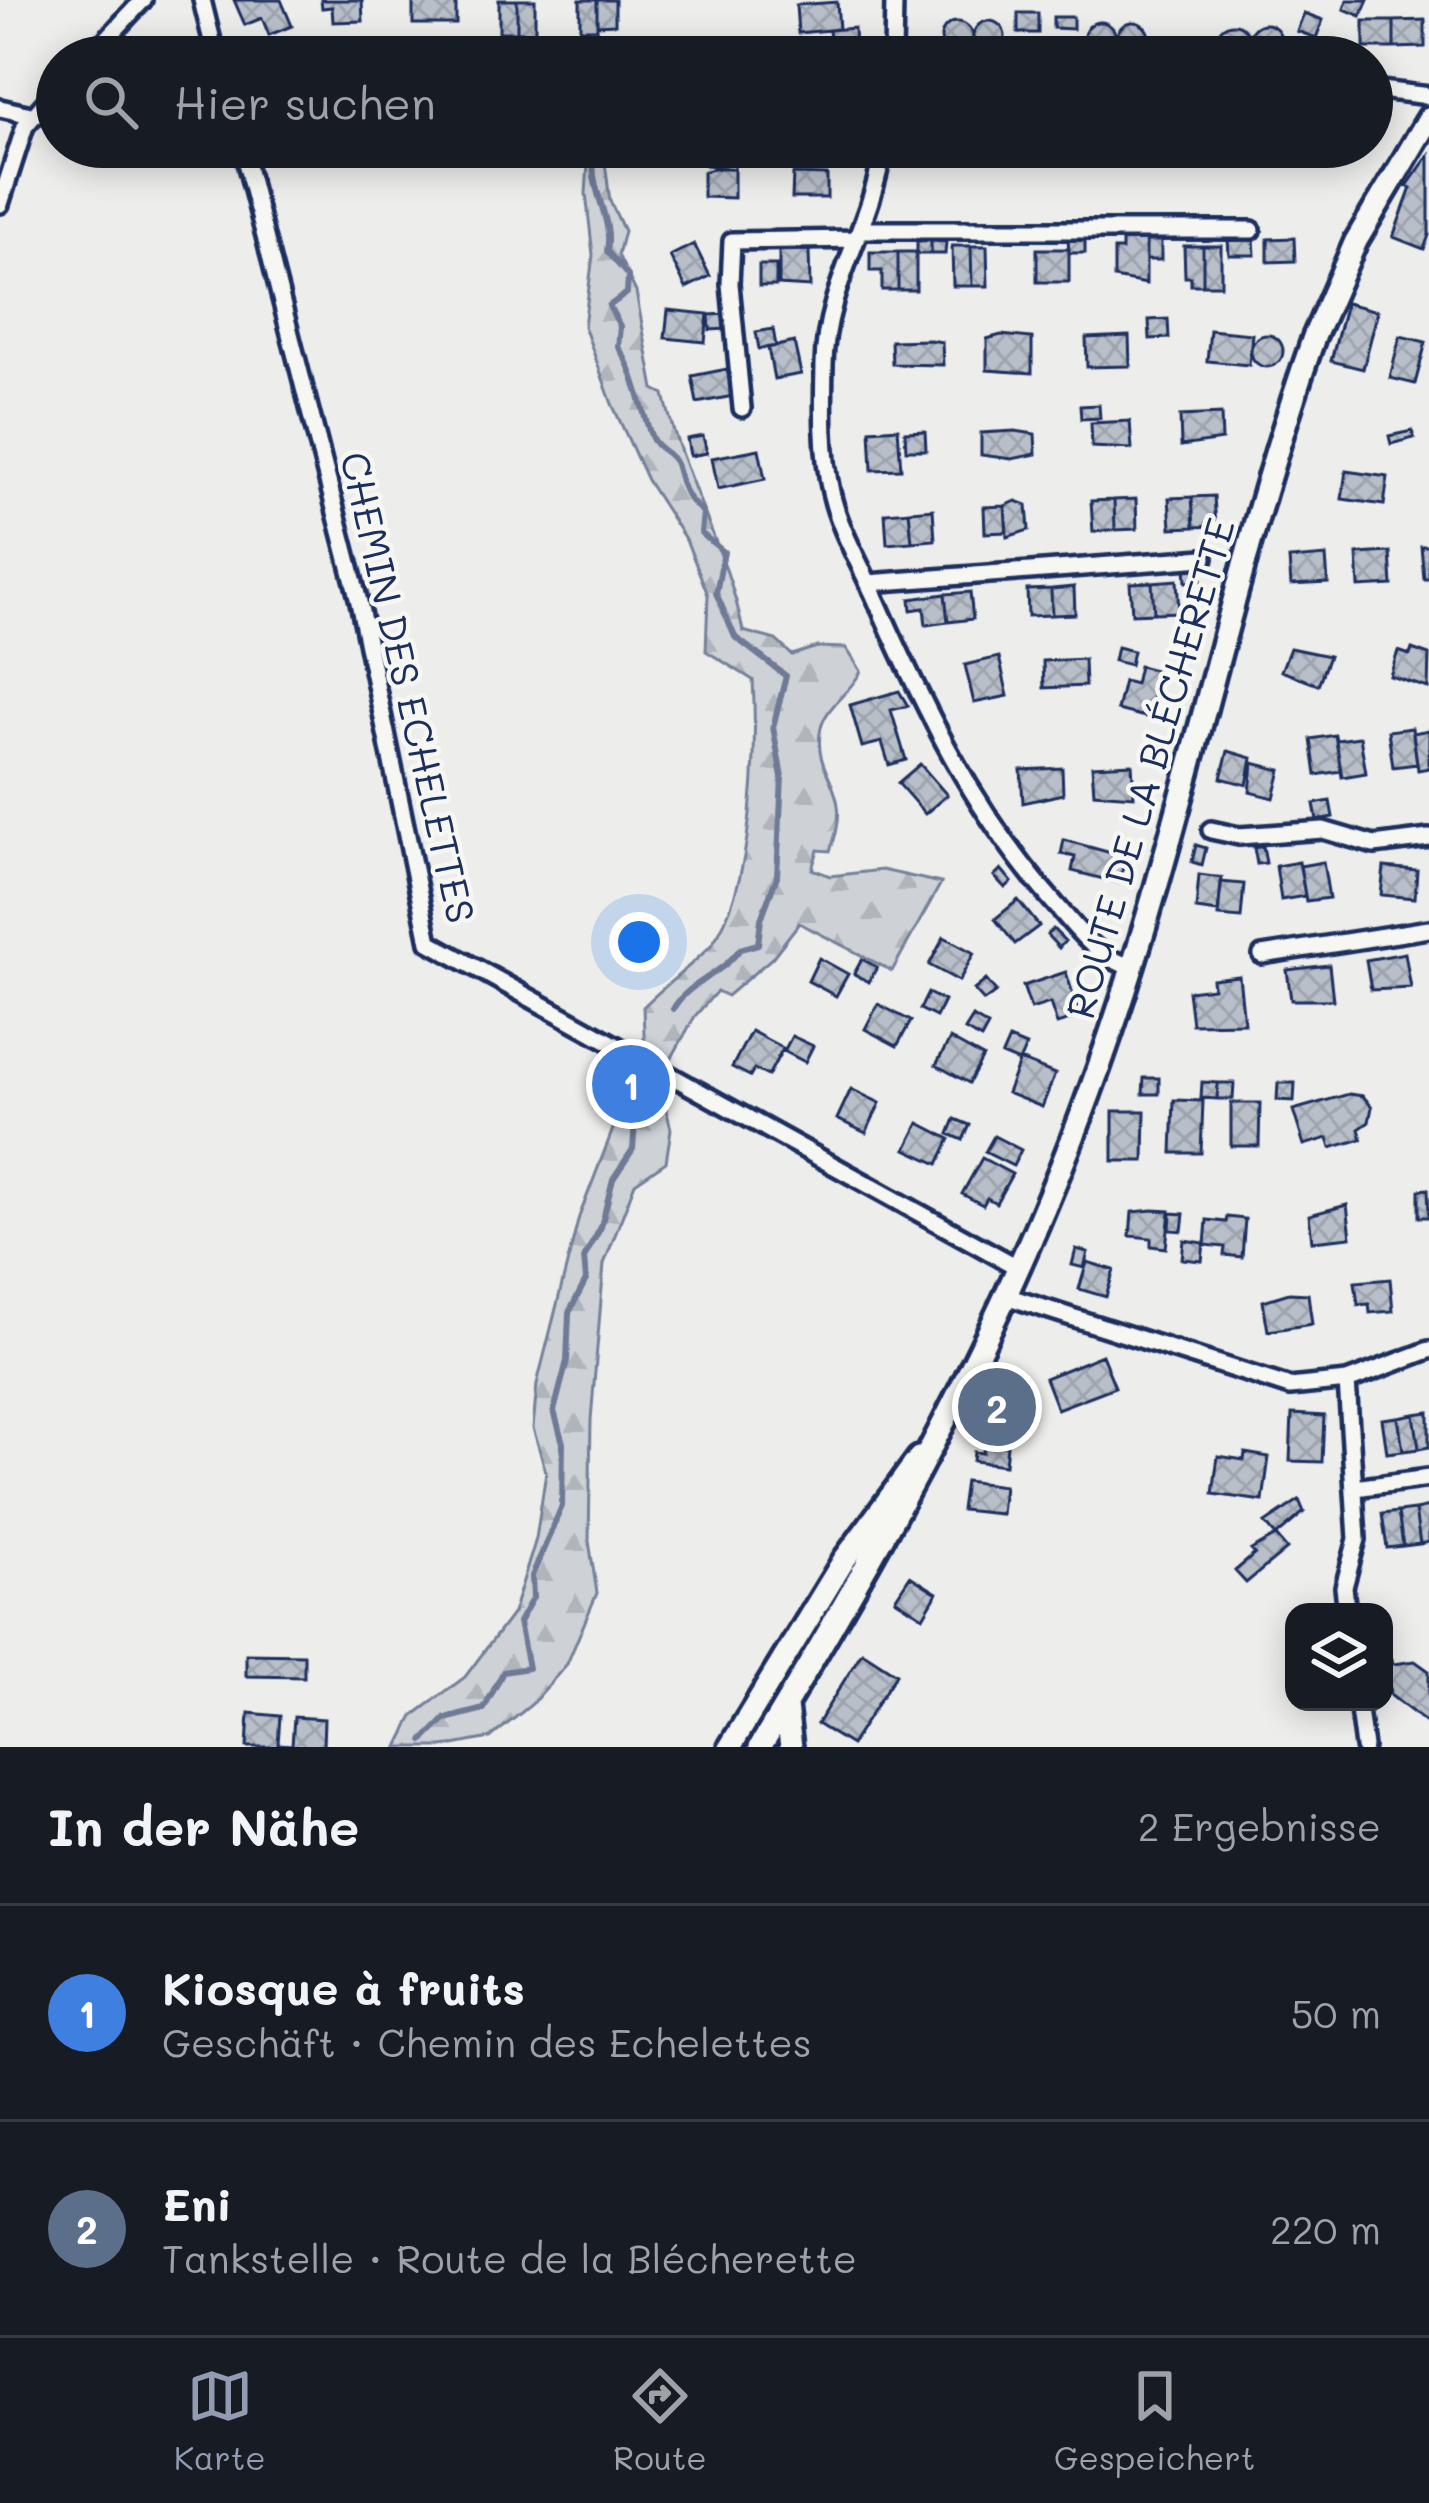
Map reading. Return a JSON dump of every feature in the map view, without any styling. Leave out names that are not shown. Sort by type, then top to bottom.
[{"type":"main road","name":"ROUTE DE LA BLÉCHERETTE","points":[[760,1747],[912,1492],[1018,1268],[1100,1066],[1132,967],[1300,374],[1356,241],[1429,118]]},
{"type":"main road","name":"ROUTE DE LA BLÉCHERETTE","points":[[730,1747],[844,1560],[934,1438]]},
{"type":"main road","points":[[786,1704],[790,1747]]},
{"type":"street","points":[[110,36],[143,0]]},
{"type":"street","points":[[202,0],[211,36]]},
{"type":"street","points":[[893,36],[894,0]]},
{"type":"street","points":[[1393,92],[1429,97]]},
{"type":"street","points":[[0,108],[31,115]]},
{"type":"street","points":[[0,204],[36,110]]},
{"type":"street","name":"CHEMIN DES ECHELETTES","points":[[247,168],[359,602],[429,942],[1018,1268]]},
{"type":"street","points":[[877,168],[829,315],[825,407],[830,490],[945,747],[1002,842],[1104,957],[1132,967]]},
{"type":"street","points":[[742,408],[730,284],[732,242],[859,234],[1252,230]]},
{"type":"street","points":[[868,583],[1204,558]]},
{"type":"street","points":[[1211,830],[1239,836],[1323,830],[1374,845],[1429,838]]},
{"type":"street","points":[[1262,955],[1429,929]]},
{"type":"street","points":[[1006,1296],[1259,1379],[1302,1387],[1347,1381],[1429,1350]]},
{"type":"street","points":[[1346,1603],[1344,1587],[1357,1539],[1347,1381]]},
{"type":"street","points":[[1354,1488],[1429,1478]]},
{"type":"street","points":[[1359,1711],[1364,1747]]},
{"type":"green space","points":[[588,168],[606,168],[610,201],[624,231],[618,255],[636,292],[654,389],[664,394],[743,631],[776,640],[792,655],[817,647],[846,648],[861,671],[822,724],[820,749],[839,812],[830,851],[818,850],[812,869],[830,876],[882,870],[941,883],[892,971],[799,923],[772,958],[727,996],[717,991],[695,1016],[665,1070],[645,1059],[643,1007],[712,944],[737,888],[753,778],[753,680],[706,651],[708,595],[687,542],[647,480],[612,404],[584,326],[593,255]]},
{"type":"green space","points":[[659,1080],[671,1129],[666,1162],[635,1183],[604,1264],[591,1420],[589,1541],[597,1593],[567,1664],[532,1704],[490,1738],[443,1747],[398,1747],[413,1716],[465,1677],[513,1613],[536,1539],[546,1472],[533,1428],[537,1384],[579,1217],[629,1095]]},
{"type":"building","points":[[234,0],[281,0],[292,26],[269,35],[262,18],[245,25]]},
{"type":"building","points":[[321,0],[362,0],[363,21],[333,22],[332,7],[322,8]]},
{"type":"building","points":[[413,0],[456,0],[456,24],[413,24]]},
{"type":"building","points":[[499,0],[517,0],[517,32],[499,32]]},
{"type":"building","points":[[517,0],[535,0],[535,32],[517,32]]},
{"type":"building","points":[[580,0],[597,0],[597,29],[580,29]]},
{"type":"building","points":[[597,0],[615,0],[615,24],[597,25]]},
{"type":"building","points":[[1347,0],[1368,0],[1361,16],[1344,9]]},
{"type":"building","points":[[837,2],[839,29],[798,33],[796,5]]},
{"type":"building","points":[[1018,13],[1038,13],[1038,33],[1018,33]]},
{"type":"building","points":[[1304,13],[1323,20],[1317,36],[1297,31]]},
{"type":"building","points":[[1053,17],[1073,17],[1073,29],[1053,28]]},
{"type":"building","points":[[1425,20],[1425,47],[1394,48],[1394,21]]},
{"type":"building","points":[[989,21],[1005,36],[973,36],[978,26]]},
{"type":"building","points":[[1364,21],[1394,21],[1394,48],[1393,36],[1364,36]]},
{"type":"building","points":[[957,22],[973,36],[941,36],[946,27]]},
{"type":"building","points":[[1100,22],[1116,36],[1084,36],[1089,27]]},
{"type":"building","points":[[1133,22],[1149,36],[1117,36],[1122,27]]},
{"type":"building","points":[[1233,24],[1248,36],[1218,36]]},
{"type":"building","points":[[1265,24],[1280,36],[1250,36]]},
{"type":"building","points":[[854,28],[854,36],[830,36],[829,30]]},
{"type":"building","points":[[1429,155],[1429,235],[1424,249],[1393,237],[1411,188],[1407,186]]},
{"type":"building","points":[[734,169],[734,198],[703,197],[703,172]]},
{"type":"building","points":[[793,174],[827,175],[827,198],[792,198]]},
{"type":"building","points":[[1068,238],[1085,238],[1085,253],[1069,253]]},
{"type":"building","points":[[1294,238],[1295,261],[1268,262],[1268,239]]},
{"type":"building","points":[[1228,239],[1254,239],[1255,255],[1229,255]]},
{"type":"building","points":[[1122,240],[1146,240],[1146,284],[1114,278],[1114,250],[1122,250]]},
{"type":"building","points":[[917,241],[931,241],[931,254],[917,254]]},
{"type":"building","points":[[931,241],[946,242],[945,254],[931,254]]},
{"type":"building","points":[[1146,241],[1161,241],[1161,260],[1146,260]]},
{"type":"building","points":[[694,244],[710,276],[686,288],[670,256]]},
{"type":"building","points":[[952,246],[971,246],[972,286],[953,286]]},
{"type":"building","points":[[971,246],[987,246],[988,286],[972,286]]},
{"type":"building","points":[[1184,246],[1203,246],[1203,285],[1191,285],[1191,277],[1185,277]]},
{"type":"building","points":[[1203,246],[1221,246],[1221,285],[1203,285]]},
{"type":"building","points":[[1037,249],[1069,249],[1069,282],[1037,282]]},
{"type":"building","points":[[779,250],[809,250],[810,287],[779,285]]},
{"type":"building","points":[[870,252],[898,252],[898,290],[882,290],[882,271],[870,271]]},
{"type":"building","points":[[898,252],[916,252],[916,290],[898,290]]},
{"type":"building","points":[[759,265],[776,265],[776,286],[759,286]]},
{"type":"building","points":[[1346,303],[1378,311],[1363,369],[1331,361]]},
{"type":"building","points":[[668,310],[708,314],[705,342],[665,338]]},
{"type":"building","points":[[727,314],[727,329],[710,330],[709,315]]},
{"type":"building","points":[[1168,319],[1169,338],[1150,339],[1149,320]]},
{"type":"building","points":[[773,329],[776,346],[759,349],[756,332]]},
{"type":"building","points":[[1210,330],[1252,334],[1249,365],[1207,361]]},
{"type":"building","points":[[1001,335],[1032,338],[1032,373],[987,370],[987,339]]},
{"type":"building","points":[[1267,335],[1278,340],[1283,351],[1278,362],[1267,367],[1256,362],[1251,351],[1256,340]]},
{"type":"building","points":[[1129,336],[1130,366],[1087,367],[1086,338]]},
{"type":"building","points":[[1400,336],[1426,342],[1415,384],[1390,378]]},
{"type":"building","points":[[891,341],[942,342],[943,365],[892,364]]},
{"type":"building","points":[[794,342],[801,374],[774,379],[768,348]]},
{"type":"building","points":[[727,369],[733,396],[697,403],[692,376]]},
{"type":"building","points":[[1099,405],[1100,418],[1081,419],[1080,406]]},
{"type":"building","points":[[1221,414],[1222,440],[1181,446],[1180,416]]},
{"type":"building","points":[[1130,421],[1132,449],[1092,447],[1091,423]]},
{"type":"building","points":[[898,428],[901,469],[872,470],[870,430]]},
{"type":"building","points":[[925,431],[926,450],[906,450],[905,432]]},
{"type":"building","points":[[1412,431],[1414,438],[1391,444],[1389,436]]},
{"type":"building","points":[[981,433],[1035,434],[1036,454],[1012,459],[981,455]]},
{"type":"building","points":[[703,436],[707,453],[690,456],[687,439]]},
{"type":"building","points":[[759,449],[765,479],[718,489],[712,458]]},
{"type":"building","points":[[1346,471],[1388,477],[1384,505],[1342,499]]},
{"type":"building","points":[[1214,496],[1216,526],[1194,527],[1192,497]]},
{"type":"building","points":[[1192,497],[1194,527],[1171,528],[1169,498]]},
{"type":"building","points":[[1136,499],[1137,529],[1115,530],[1114,500]]},
{"type":"building","points":[[1114,500],[1115,530],[1093,532],[1091,501]]},
{"type":"building","points":[[1016,501],[1027,505],[1029,530],[1007,537],[1005,506]]},
{"type":"building","points":[[1005,506],[1007,532],[985,533],[984,507]]},
{"type":"building","points":[[933,509],[935,540],[912,542],[909,511]]},
{"type":"building","points":[[909,511],[912,542],[887,544],[885,513]]},
{"type":"building","points":[[1421,546],[1429,546],[1429,579],[1424,579]]},
{"type":"building","points":[[1390,552],[1392,585],[1359,587],[1357,554]]},
{"type":"building","points":[[1326,556],[1328,583],[1291,585],[1289,559]]},
{"type":"building","points":[[1200,566],[1201,581],[1186,582],[1185,567]]},
{"type":"building","points":[[1177,580],[1179,612],[1154,613],[1152,582]]},
{"type":"building","points":[[1152,582],[1154,613],[1132,614],[1130,583]]},
{"type":"building","points":[[1074,587],[1075,614],[1052,615],[1051,589]]},
{"type":"building","points":[[1051,589],[1052,615],[1028,616],[1027,590]]},
{"type":"building","points":[[970,592],[973,619],[948,622],[945,594]]},
{"type":"building","points":[[945,594],[948,622],[926,625],[924,608],[911,610],[910,599]]},
{"type":"building","points":[[1117,647],[1133,651],[1130,665],[1114,661]]},
{"type":"building","points":[[1290,648],[1329,656],[1318,685],[1281,671]]},
{"type":"building","points":[[1412,649],[1429,655],[1428,688],[1390,676],[1398,651],[1410,655]]},
{"type":"building","points":[[999,657],[1008,696],[974,703],[965,665]]},
{"type":"building","points":[[1084,659],[1085,686],[1044,688],[1043,661]]},
{"type":"building","points":[[1139,666],[1163,672],[1145,717],[1117,710],[1124,681],[1135,684]]},
{"type":"building","points":[[899,691],[908,706],[891,710],[906,760],[889,765],[882,742],[862,747],[850,705]]},
{"type":"building","points":[[1412,728],[1417,764],[1393,767],[1388,731]]},
{"type":"building","points":[[1429,730],[1429,768],[1418,770],[1413,733]]},
{"type":"building","points":[[1335,735],[1341,771],[1316,775],[1311,739]]},
{"type":"building","points":[[1360,737],[1366,773],[1342,777],[1336,740]]},
{"type":"building","points":[[1228,751],[1252,758],[1247,785],[1221,778]]},
{"type":"building","points":[[1253,763],[1281,770],[1274,798],[1250,792]]},
{"type":"building","points":[[920,764],[947,795],[925,814],[898,783]]},
{"type":"building","points":[[1132,764],[1134,796],[1094,793],[1092,766]]},
{"type":"building","points":[[1062,768],[1063,794],[1023,803],[1021,770]]},
{"type":"building","points":[[1330,801],[1333,817],[1317,820],[1314,804]]},
{"type":"building","points":[[1064,840],[1126,857],[1119,883],[1072,871],[1075,857],[1061,854]]},
{"type":"building","points":[[1196,845],[1206,848],[1202,865],[1192,862]]},
{"type":"building","points":[[1263,846],[1266,863],[1257,864],[1254,848]]},
{"type":"building","points":[[1299,862],[1305,896],[1281,900],[1276,866]]},
{"type":"building","points":[[1323,862],[1329,898],[1306,901],[1300,866]]},
{"type":"building","points":[[1384,867],[1417,870],[1415,898],[1381,895]]},
{"type":"building","points":[[1001,869],[1012,882],[1005,888],[994,876]]},
{"type":"building","points":[[1199,875],[1222,878],[1218,912],[1196,909]]},
{"type":"building","points":[[1221,882],[1244,884],[1241,918],[1218,916]]},
{"type":"building","points":[[1018,900],[1039,926],[1015,944],[995,919]]},
{"type":"building","points":[[1053,929],[1065,941],[1059,948],[1047,935]]},
{"type":"building","points":[[944,937],[974,953],[959,981],[929,965]]},
{"type":"building","points":[[1405,953],[1411,988],[1371,990],[1366,960]]},
{"type":"building","points":[[819,958],[848,974],[836,996],[808,981]]},
{"type":"building","points":[[862,959],[877,967],[869,982],[854,974]]},
{"type":"building","points":[[1329,965],[1333,1000],[1291,1000],[1287,970]]},
{"type":"building","points":[[1066,972],[1080,1017],[1057,1024],[1050,1003],[1031,1009],[1023,986]]},
{"type":"building","points":[[1239,976],[1244,1023],[1192,1024],[1188,991],[1213,988],[1212,979]]},
{"type":"building","points":[[986,980],[996,992],[984,1001],[974,990]]},
{"type":"building","points":[[928,993],[944,1001],[936,1017],[920,1009]]},
{"type":"building","points":[[878,1004],[911,1021],[897,1046],[865,1029]]},
{"type":"building","points":[[973,1017],[988,1026],[981,1039],[965,1030]]},
{"type":"building","points":[[751,1031],[783,1048],[768,1076],[754,1069],[750,1076],[732,1067]]},
{"type":"building","points":[[792,1036],[813,1046],[805,1062],[784,1051]]},
{"type":"building","points":[[950,1039],[983,1057],[969,1083],[936,1065]]},
{"type":"building","points":[[1009,1039],[1026,1046],[1019,1062],[1002,1055]]},
{"type":"building","points":[[1020,1060],[1055,1074],[1042,1107],[1007,1093]]},
{"type":"building","points":[[1144,1078],[1159,1078],[1159,1094],[1143,1094]]},
{"type":"building","points":[[1202,1082],[1218,1083],[1217,1099],[1201,1098]]},
{"type":"building","points":[[1218,1083],[1234,1083],[1233,1099],[1217,1099]]},
{"type":"building","points":[[1278,1083],[1295,1083],[1294,1101],[1277,1100]]},
{"type":"building","points":[[851,1089],[880,1103],[866,1133],[837,1119]]},
{"type":"building","points":[[1349,1094],[1363,1096],[1372,1107],[1369,1122],[1359,1129],[1362,1139],[1331,1148],[1328,1138],[1304,1145],[1293,1110]]},
{"type":"building","points":[[1174,1100],[1203,1101],[1201,1153],[1172,1153]]},
{"type":"building","points":[[1231,1103],[1260,1103],[1259,1146],[1231,1146]]},
{"type":"building","points":[[1113,1111],[1145,1111],[1144,1161],[1113,1161]]},
{"type":"building","points":[[955,1119],[970,1125],[963,1140],[949,1134]]},
{"type":"building","points":[[919,1123],[950,1139],[938,1164],[906,1149]]},
{"type":"building","points":[[994,1136],[1021,1150],[1013,1166],[985,1152]]},
{"type":"building","points":[[982,1158],[1012,1174],[996,1203],[987,1198],[983,1205],[962,1194]]},
{"type":"building","points":[[1428,1189],[1429,1217],[1419,1217],[1419,1190]]},
{"type":"building","points":[[1347,1205],[1351,1237],[1312,1241],[1309,1215]]},
{"type":"building","points":[[1170,1211],[1166,1248],[1151,1246],[1151,1238],[1130,1236],[1132,1212]]},
{"type":"building","points":[[1171,1213],[1184,1214],[1182,1231],[1170,1230]]},
{"type":"building","points":[[1227,1217],[1245,1219],[1242,1257],[1224,1255],[1225,1247],[1205,1245],[1207,1220],[1226,1222]]},
{"type":"building","points":[[1184,1240],[1204,1243],[1202,1261],[1182,1259]]},
{"type":"building","points":[[1076,1249],[1088,1252],[1084,1268],[1072,1265]]},
{"type":"building","points":[[1087,1262],[1114,1270],[1106,1297],[1079,1289]]},
{"type":"building","points":[[1390,1279],[1393,1311],[1370,1313],[1369,1304],[1358,1305],[1355,1282]]},
{"type":"building","points":[[1289,1293],[1308,1294],[1312,1324],[1268,1331],[1263,1301]]},
{"type":"building","points":[[1102,1355],[1115,1387],[1057,1409],[1045,1378]]},
{"type":"building","points":[[985,1385],[1021,1403],[1009,1428],[973,1411]]},
{"type":"building","points":[[1429,1412],[1429,1447],[1419,1449],[1414,1414]]},
{"type":"building","points":[[1292,1414],[1324,1416],[1322,1462],[1290,1461]]},
{"type":"building","points":[[1414,1414],[1419,1449],[1403,1451],[1398,1417]]},
{"type":"building","points":[[1398,1417],[1403,1451],[1387,1453],[1382,1419]]},
{"type":"building","points":[[984,1443],[1007,1445],[1005,1465],[973,1461],[974,1452],[983,1453]]},
{"type":"building","points":[[1245,1453],[1269,1457],[1263,1501],[1213,1494],[1218,1456],[1244,1460]]},
{"type":"building","points":[[965,1481],[1004,1486],[1001,1514],[961,1510]]},
{"type":"building","points":[[1299,1500],[1304,1512],[1276,1536],[1265,1523]]},
{"type":"building","points":[[1429,1507],[1429,1542],[1420,1544],[1415,1510]]},
{"type":"building","points":[[1415,1510],[1420,1544],[1403,1546],[1398,1512]]},
{"type":"building","points":[[1398,1512],[1403,1546],[1387,1548],[1382,1514]]},
{"type":"building","points":[[1276,1536],[1287,1549],[1246,1583],[1235,1571],[1255,1554],[1251,1550]]},
{"type":"building","points":[[910,1576],[937,1593],[923,1617],[895,1599]]},
{"type":"building","points":[[862,1652],[896,1674],[851,1745],[817,1724]]},
{"type":"building","points":[[246,1654],[304,1655],[304,1677],[246,1676]]},
{"type":"building","points":[[1415,1661],[1429,1671],[1429,1725],[1393,1697],[1393,1664]]},
{"type":"building","points":[[249,1713],[280,1716],[278,1744],[292,1745],[294,1717],[324,1719],[323,1747],[247,1747]]},
{"type":"waterway","points":[[594,168],[607,225],[607,251],[628,276],[627,293],[609,306],[620,326],[618,347],[653,441],[674,460],[688,496],[703,512],[701,533],[724,552],[716,593],[735,637],[786,676],[773,727],[782,777],[777,876],[761,919],[758,944],[740,949],[673,1009]]},
{"type":"waterway","points":[[423,1741],[445,1719],[484,1709],[503,1672],[528,1668],[519,1622],[533,1597],[532,1576],[562,1506],[563,1443],[554,1411],[567,1361],[569,1313],[586,1280],[584,1258],[601,1227],[613,1179],[633,1149],[636,1109]]},
{"type":"place","name":"Kiosque à fruits","points":[[631,1084]]},
{"type":"place","name":"Eni","points":[[997,1407]]}]
